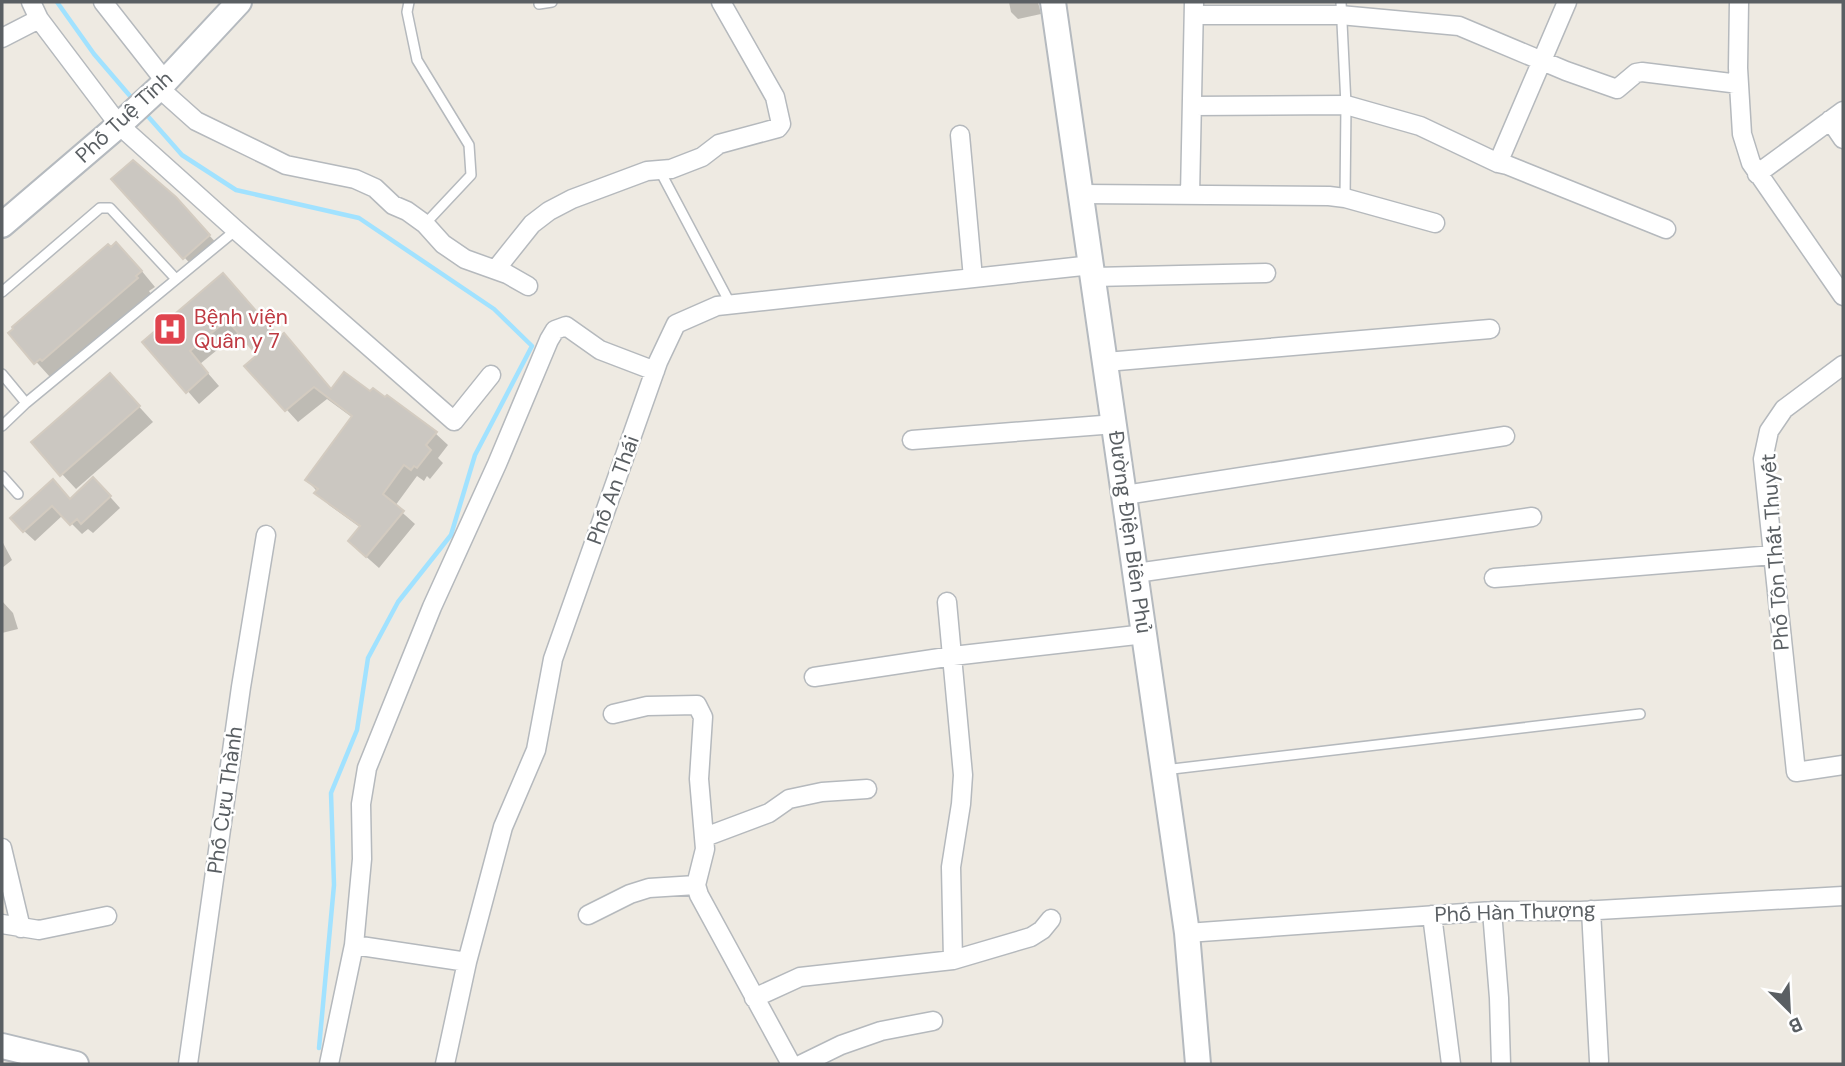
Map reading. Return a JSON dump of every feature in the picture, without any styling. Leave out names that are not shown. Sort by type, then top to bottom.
[{"type":"main road","name":"Đường Điện Biên Phủ","points":[[1053,2],[1187,933],[1198,1064]]},
{"type":"main road","name":"Phố Tuệ Tĩnh","points":[[2,225],[162,85],[233,4]]},
{"type":"main road","points":[[2,1046],[76,1064]]},
{"type":"street","points":[[31,2],[39,19],[119,125],[454,421],[491,375]]},
{"type":"street","points":[[496,270],[532,223],[572,199],[647,171],[660,171],[702,157],[719,144],[778,128],[781,124],[775,97],[721,2]]},
{"type":"street","points":[[1498,163],[1567,2]]},
{"type":"street","points":[[1739,2],[1742,134],[1751,163],[1843,296]]},
{"type":"street","points":[[111,4],[162,85],[196,121],[286,165],[366,183],[393,205],[425,224],[443,244],[464,259],[496,270],[528,286]]},
{"type":"street","points":[[1190,195],[1194,9],[1340,8],[1459,26],[1617,89],[1636,73],[1642,72],[1739,84]]},
{"type":"street","points":[[2,38],[39,19]]},
{"type":"street","points":[[1192,106],[1346,105],[1420,126],[1498,163],[1507,164],[1666,229]]},
{"type":"street","points":[[1757,174],[1837,116],[1843,139]]},
{"type":"street","points":[[960,135],[973,278]]},
{"type":"street","points":[[1082,194],[1329,196],[1435,223]]},
{"type":"street","name":"Phố An Thái","points":[[445,1064],[467,962],[503,827],[536,750],[552,659],[655,371],[676,324],[717,306],[973,278],[1093,271],[1266,273]]},
{"type":"street","points":[[329,1064],[354,945],[362,859],[361,804],[367,768],[432,607],[555,330],[566,326],[600,349],[655,371]]},
{"type":"street","points":[[1106,362],[1490,329]]},
{"type":"street","name":"Phố Tôn Thất Thuyết","points":[[1843,365],[1783,409],[1769,431],[1763,460],[1796,772],[1843,765]]},
{"type":"street","points":[[912,440],[1115,424]]},
{"type":"street","points":[[1125,495],[1505,436]]},
{"type":"street","points":[[1136,573],[1532,517]]},
{"type":"street","name":"Phố Cựu Thành","points":[[188,1064],[241,687],[266,535]]},
{"type":"street","points":[[1494,578],[1773,555]]},
{"type":"street","points":[[947,602],[963,775],[951,874],[953,960]]},
{"type":"street","points":[[814,677],[953,656],[1145,634]]},
{"type":"street","points":[[613,714],[647,706],[697,705],[703,717],[699,779],[705,849],[696,885],[710,917],[791,1064]]},
{"type":"street","points":[[705,837],[769,813],[789,799],[822,792],[867,789]]},
{"type":"street","points":[[2,848],[21,928]]},
{"type":"street","points":[[588,915],[630,894],[649,888],[696,885]]},
{"type":"street","name":"Phố Hàn Thượng","points":[[1187,933],[1492,911],[1591,910],[1843,896]]},
{"type":"street","points":[[1591,910],[1599,1060]]},
{"type":"street","points":[[1492,911],[1501,1064]]},
{"type":"street","points":[[1432,915],[1451,1064]]},
{"type":"street","points":[[2,924],[39,930],[107,916]]},
{"type":"street","points":[[754,998],[800,977],[953,960],[1031,937],[1042,930],[1051,919]]},
{"type":"street","points":[[354,945],[467,962]]},
{"type":"street","points":[[802,1064],[841,1045],[881,1031],[933,1021]]},
{"type":"lane","points":[[410,2],[407,12],[416,60],[468,145],[471,175],[425,224]]},
{"type":"lane","points":[[539,5],[552,2]]},
{"type":"lane","points":[[1340,8],[1346,105],[1345,198]]},
{"type":"lane","points":[[660,171],[731,305]]},
{"type":"lane","points":[[2,292],[100,208],[106,206],[176,279]]},
{"type":"lane","points":[[2,426],[26,402],[236,230]]},
{"type":"lane","points":[[2,374],[26,402]]},
{"type":"lane","points":[[2,475],[18,494]]},
{"type":"lane","points":[[1162,770],[1640,714]]},
{"type":"building","points":[[133,160],[176,197],[210,235],[183,259],[111,179]]},
{"type":"building","points":[[116,242],[142,271],[136,276],[138,278],[42,361],[40,359],[34,364],[8,333],[12,327],[108,244],[111,247]]},
{"type":"building","points":[[223,273],[279,337],[284,333],[331,389],[344,372],[370,391],[373,388],[385,397],[387,395],[437,432],[426,445],[431,450],[417,468],[414,466],[411,470],[404,465],[383,494],[404,511],[366,557],[348,541],[360,526],[314,493],[318,489],[305,480],[352,416],[314,387],[285,411],[244,366],[257,355],[227,320],[190,351],[208,373],[186,393],[142,342]]},
{"type":"building","points":[[110,373],[140,406],[60,476],[31,442]]},
{"type":"building","points":[[93,477],[111,496],[81,524],[77,519],[70,525],[52,506],[23,532],[10,518],[53,479],[70,499]]},
{"type":"waterway","points":[[57,2],[94,54],[130,96]]},
{"type":"waterway","points":[[145,113],[182,155],[236,190],[359,218],[494,309],[532,346],[475,455],[451,535],[398,602],[368,658],[357,730],[331,793],[334,885],[319,1048]]},
{"type":"place","name":"Bệnh viện Quân y 7","points":[[170,329]]}]
